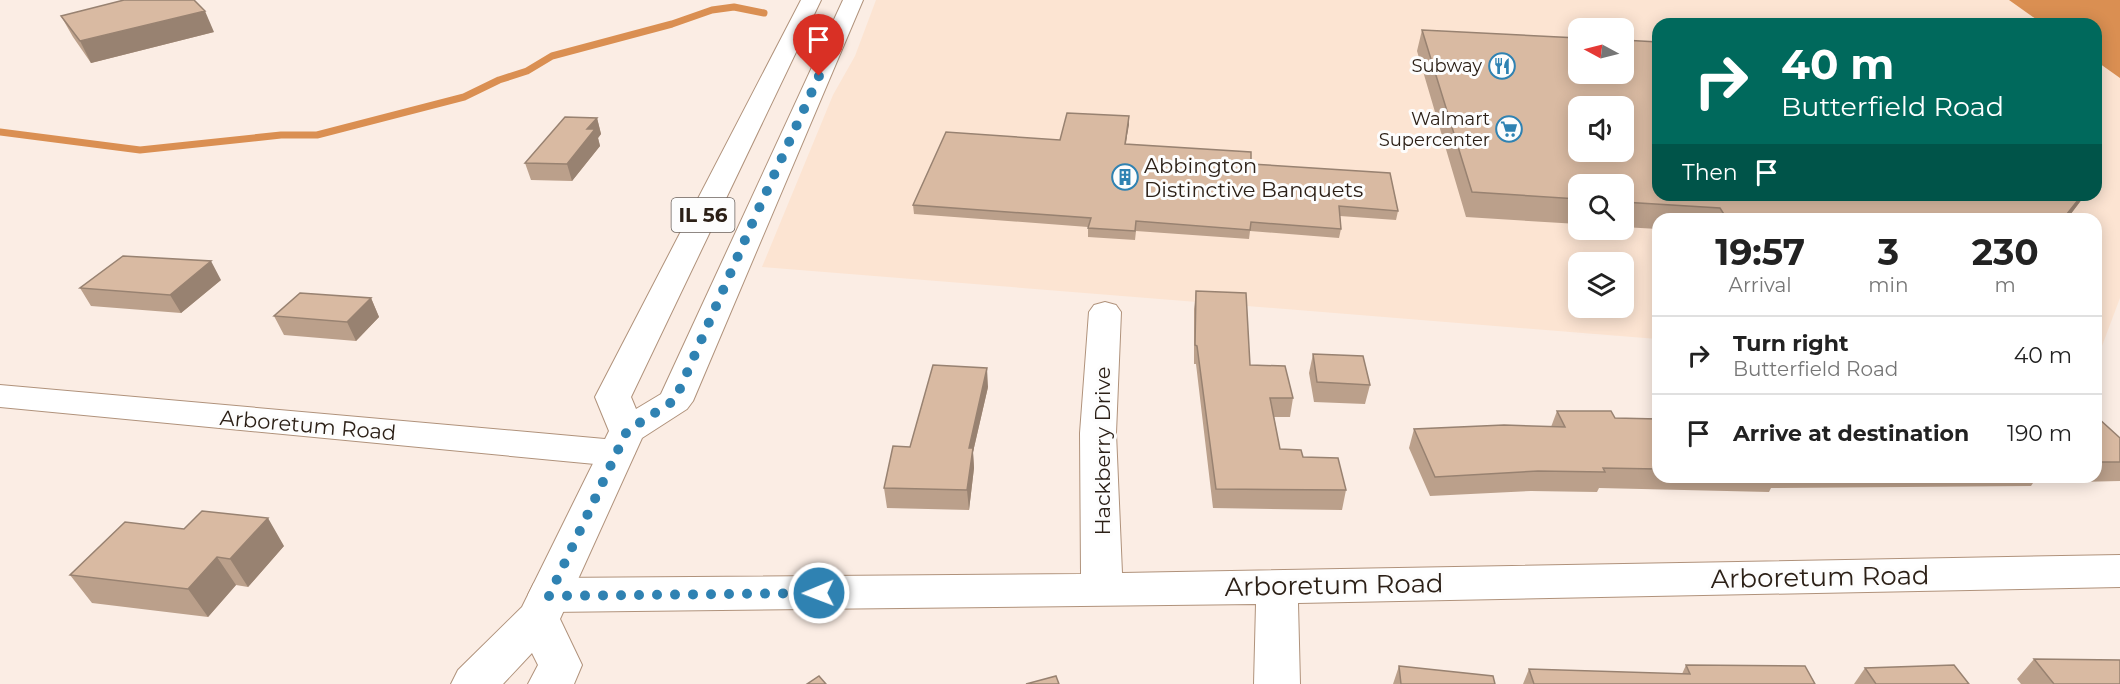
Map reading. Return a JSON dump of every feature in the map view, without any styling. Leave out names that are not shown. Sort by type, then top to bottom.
[{"type":"main road","name":"IL 56","points":[[811,0],[613,397],[622,442],[675,400],[854,0]]},
{"type":"main road","name":"Hackberry Drive","points":[[1102,590],[1098,433],[1105,312]]},
{"type":"main road","name":"Arboretum Road","points":[[0,396],[622,442]]},
{"type":"main road","points":[[474,684],[544,607],[622,442]]},
{"type":"main road","name":"Arboretum Road","points":[[544,607],[1277,586],[2120,571]]},
{"type":"main road","points":[[1277,586],[1277,684]]},
{"type":"main road","points":[[544,607],[560,665],[551,684]]},
{"type":"shaded area","points":[[876,0],[2120,0],[2120,298],[2102,346],[2102,213],[1652,213],[1652,339],[762,267],[833,95],[855,56]]},
{"type":"shaded area","points":[[2009,0],[2120,0],[2120,78],[2102,65],[2102,18],[2034,18]]},
{"type":"building","points":[[124,0],[194,0],[205,11],[80,41],[61,16]]},
{"type":"building","name":"Walmart Supercenter","points":[[1422,30],[1568,37],[1568,84],[1634,84],[1634,41],[1652,42],[1652,201],[2077,201],[2068,213],[1723,213],[1720,208],[1634,203],[1634,174],[1568,174],[1568,198],[1472,192]]},
{"type":"building","name":"Abbington Distinctive Banquets","points":[[1067,113],[1129,116],[1125,144],[1251,152],[1251,164],[1390,173],[1398,211],[1339,206],[1341,229],[1251,222],[1250,230],[1136,221],[1135,231],[1088,228],[1091,218],[913,205],[946,132],[1060,140]]},
{"type":"building","points":[[565,117],[597,118],[587,129],[595,129],[567,164],[525,163]]},
{"type":"building","points":[[123,256],[211,261],[170,295],[80,288]]},
{"type":"building","points":[[1196,291],[1246,293],[1250,365],[1285,366],[1293,398],[1270,398],[1280,449],[1301,450],[1303,457],[1338,458],[1346,490],[1216,489],[1197,346],[1195,345]]},
{"type":"building","points":[[300,293],[371,298],[347,322],[274,316]]},
{"type":"building","points":[[1313,354],[1363,356],[1370,385],[1317,382]]},
{"type":"building","points":[[933,365],[987,368],[969,448],[973,448],[967,490],[884,488],[893,446],[910,447]]},
{"type":"building","points":[[1557,411],[1611,411],[1615,418],[1652,419],[1652,469],[1603,468],[1605,472],[1538,471],[1435,477],[1414,429],[1504,425],[1565,427]]},
{"type":"building","points":[[2102,422],[2120,438],[2120,462],[2102,462]]},
{"type":"building","points":[[202,511],[268,518],[230,559],[217,557],[188,589],[70,575],[125,522],[184,529]]},
{"type":"building","points":[[2034,659],[2120,660],[2120,684],[2054,684]]},
{"type":"building","points":[[1686,665],[1805,666],[1815,684],[1534,684],[1529,669],[1690,674]]},
{"type":"building","points":[[1954,665],[1969,684],[1876,684],[1865,668]]},
{"type":"building","points":[[1399,666],[1493,676],[1495,684],[1401,684]]},
{"type":"building","points":[[819,676],[826,684],[807,684]]},
{"type":"building","points":[[1056,676],[1059,684],[1026,684]]},
{"type":"waterway","points":[[0,132],[140,150],[281,135],[317,135],[464,97],[499,80],[527,71],[552,56],[672,24],[712,10],[734,7],[764,13]]},
{"type":"place","name":"Subway","points":[[1502,66]]},
{"type":"place","name":"Walmart Supercenter","points":[[1509,129]]},
{"type":"place","name":"Abbington Distinctive Banquets","points":[[1125,177]]},
{"type":"route","points":[[819,76],[675,400],[627,431],[549,596],[819,593]]}]
